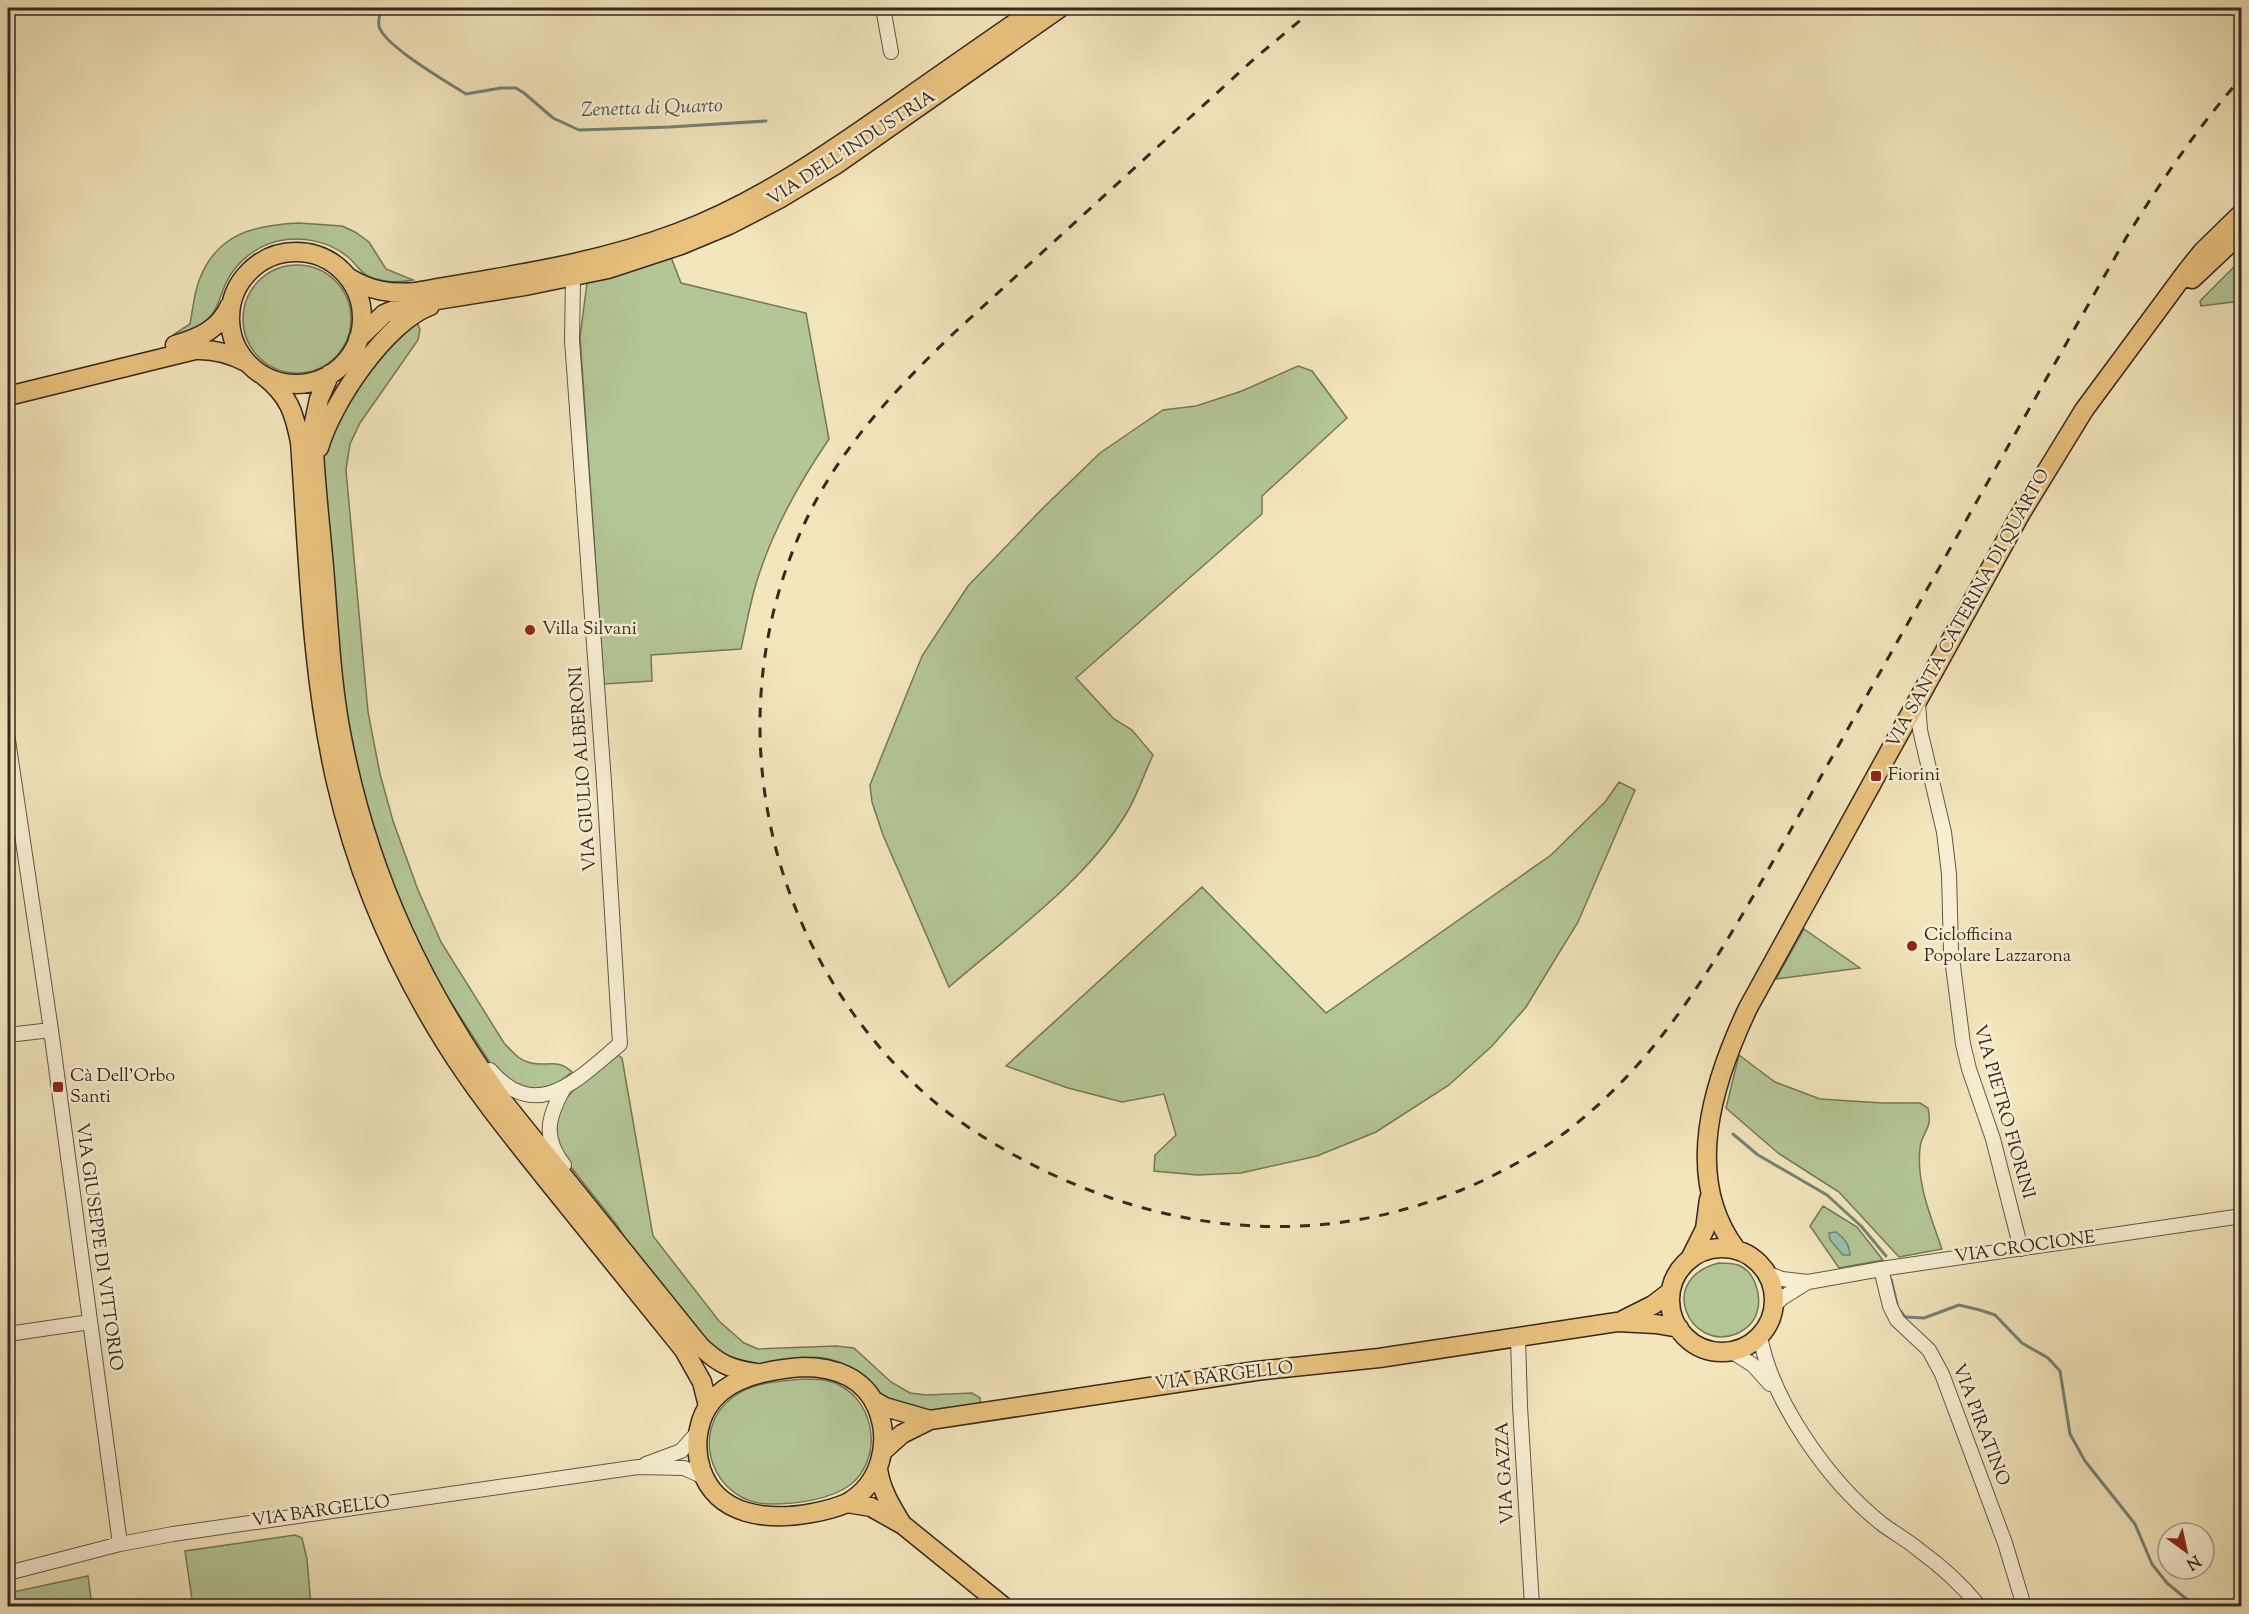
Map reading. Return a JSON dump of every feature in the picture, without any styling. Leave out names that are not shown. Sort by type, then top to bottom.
[{"type":"main road","name":"VIA DELL'INDUSTRIA","points":[[348,277],[361,285],[381,292],[416,292],[569,265],[641,246],[677,233],[742,204],[801,171],[1037,8]]},
{"type":"main road","name":"VIA DELL'INDUSTRIA","points":[[358,339],[373,322],[393,309],[424,301],[448,300],[608,269],[681,245],[729,225],[779,200],[837,164],[1060,8]]},
{"type":"main road","name":"VIA SANTA CATERINA DI QUARTO","points":[[1736,1249],[1725,1235],[1717,1219],[1710,1195],[1706,1146],[1714,1097],[1730,1045],[1753,998],[2052,461],[2084,410],[2141,332],[2202,252],[2241,213]]},
{"type":"main road","name":"VIA SANTA CATERINA DI QUARTO","points":[[2141,332],[2241,232]]},
{"type":"main road","points":[[8,386],[178,345],[194,339],[221,323],[237,288],[246,274],[258,263],[289,252],[306,252],[322,257],[336,265],[348,277],[356,291],[361,307],[358,339],[342,364],[318,380],[291,383],[264,376]]},
{"type":"main road","points":[[315,461],[322,437],[336,406],[389,333],[412,315],[448,300]]},
{"type":"main road","points":[[231,303],[232,334],[237,349],[246,362]]},
{"type":"main road","points":[[8,396],[195,350],[212,349],[234,355],[246,362],[280,389],[295,419],[300,442],[318,678],[328,742],[345,815],[379,915],[401,963],[446,1045],[530,1158],[684,1350],[702,1382],[708,1406]]},
{"type":"main road","points":[[330,374],[315,414],[313,427],[330,646],[343,741],[363,825],[404,935],[428,984],[473,1059],[502,1100],[616,1243],[700,1346],[733,1370],[756,1373]]},
{"type":"main road","name":"VIA SANTA CATERINA DI QUARTO","points":[[1692,1257],[1705,1229],[1710,1195]]},
{"type":"main road","points":[[1713,1248],[1736,1249],[1754,1258],[1767,1273],[1773,1289],[1774,1306],[1769,1322],[1760,1336],[1747,1345],[1731,1351],[1716,1351],[1701,1347],[1689,1340],[1678,1328],[1671,1311],[1670,1292],[1678,1273],[1692,1257],[1713,1248]]},
{"type":"main road","points":[[1617,1322],[1653,1305],[1670,1292]]},
{"type":"main road","points":[[1518,1337],[1617,1322],[1656,1324],[1678,1328]]},
{"type":"main road","name":"VIA BARGELLO","points":[[883,1451],[902,1434],[930,1420],[1209,1378],[1379,1358],[1518,1337]]},
{"type":"main road","points":[[821,1367],[847,1375],[863,1387],[873,1400],[883,1431],[883,1451],[878,1469],[859,1493],[847,1503],[795,1516],[754,1515],[735,1509],[721,1500],[711,1489],[704,1477],[697,1449],[702,1416],[708,1406],[732,1383],[756,1373],[778,1369],[821,1367]]},
{"type":"main road","name":"VIA BARGELLO","points":[[873,1400],[885,1407],[930,1420]]},
{"type":"main road","points":[[878,1469],[885,1494],[903,1525]]},
{"type":"main road","points":[[847,1503],[871,1507],[903,1525],[1003,1606]]},
{"type":"street","points":[[883,8],[891,52]]},
{"type":"street","name":"VIA GIULIO ALBERONI","points":[[564,1088],[621,1044],[572,340],[573,277]]},
{"type":"street","name":"VIA PIETRO FIORINI","points":[[1918,700],[1917,713],[1920,730],[1944,832],[1949,874],[1951,950],[1963,1044],[1969,1069],[1993,1139],[2021,1249]]},
{"type":"street","name":"VIA GIUSEPPE DI VITTORIO","points":[[8,740],[51,1030],[120,1544]]},
{"type":"street","points":[[428,984],[447,1002],[485,1063],[502,1084],[518,1093],[531,1095],[564,1088]]},
{"type":"street","points":[[8,1035],[51,1030]]},
{"type":"street","points":[[564,1088],[552,1111],[549,1133],[551,1143],[558,1157],[612,1226],[616,1243]]},
{"type":"street","name":"VIA CROCIONE","points":[[1767,1273],[1782,1279],[1808,1282],[1881,1269],[2241,1216]]},
{"type":"street","name":"VIA PIRATINO","points":[[1881,1269],[1890,1305],[1897,1320],[1929,1350],[1942,1374],[2005,1543],[2024,1606]]},
{"type":"street","name":"VIA CROCIONE","points":[[1774,1306],[1782,1298],[1808,1282]]},
{"type":"street","points":[[8,1334],[90,1322]]},
{"type":"street","points":[[1760,1336],[1763,1357],[1781,1397],[1823,1465],[1856,1503],[1920,1550],[1965,1590],[1978,1606]]},
{"type":"street","name":"VIA GAZZA","points":[[1518,1337],[1532,1606]]},
{"type":"street","points":[[1731,1351],[1753,1365],[1781,1397]]},
{"type":"street","name":"VIA BARGELLO","points":[[638,1467],[681,1452],[698,1432]]},
{"type":"street","name":"VIA BARGELLO","points":[[8,1573],[120,1544],[173,1534],[638,1467],[684,1468],[704,1477]]},
{"type":"green space","points":[[299,223],[342,226],[355,232],[369,242],[386,269],[413,280],[390,282],[368,276],[341,252],[315,241],[296,239],[278,241],[254,251],[241,262],[230,276],[216,307],[207,320],[195,328],[173,335],[190,324],[198,283],[208,263],[228,241],[253,229]]},
{"type":"green space","points":[[671,257],[681,283],[806,313],[829,439],[795,493],[776,531],[754,591],[741,649],[651,655],[652,681],[604,684],[580,337],[587,283]]},
{"type":"green space","points":[[2241,260],[2241,301],[2201,306],[2200,301]]},
{"type":"green space","points":[[297,265],[317,270],[335,281],[346,299],[351,319],[346,339],[335,357],[317,368],[297,373],[277,368],[259,357],[248,339],[243,319],[248,299],[259,281],[277,270]]},
{"type":"green space","points":[[416,318],[420,330],[418,340],[360,423],[350,444],[346,470],[368,712],[380,774],[393,821],[418,890],[441,942],[504,1043],[519,1058],[537,1064],[562,1065],[572,1072],[549,1087],[531,1089],[514,1085],[494,1069],[432,973],[398,902],[373,832],[353,755],[340,673],[323,467],[324,448],[329,428],[398,331]]},
{"type":"green space","points":[[1298,366],[1312,371],[1347,418],[1262,496],[1262,514],[1076,678],[1114,719],[1132,730],[1153,755],[1130,807],[1110,838],[1068,885],[949,987],[883,835],[872,802],[870,785],[922,656],[968,586],[1100,453],[1163,410],[1196,406],[1242,391]]},
{"type":"green space","points":[[1619,782],[1635,790],[1578,922],[1526,1007],[1492,1046],[1449,1085],[1376,1132],[1317,1156],[1241,1173],[1198,1175],[1154,1171],[1155,1155],[1176,1135],[1164,1094],[1122,1102],[1068,1088],[1006,1066],[1202,887],[1326,1013],[1551,855],[1605,802]]},
{"type":"green space","points":[[1804,929],[1860,968],[1776,979]]},
{"type":"green space","points":[[618,1055],[622,1058],[653,1236],[719,1321],[744,1343],[758,1349],[836,1346],[854,1348],[891,1382],[910,1393],[926,1395],[972,1393],[980,1398],[981,1405],[938,1411],[905,1409],[888,1401],[862,1374],[837,1361],[814,1357],[756,1365],[738,1361],[714,1348],[632,1250],[617,1225],[562,1156],[555,1139],[555,1123],[559,1109],[568,1097],[579,1085]]},
{"type":"green space","points":[[1739,1055],[1775,1082],[1820,1099],[1920,1103],[1928,1108],[1928,1126],[1920,1148],[1920,1174],[1925,1200],[1942,1249],[1899,1257],[1839,1192],[1778,1153],[1726,1108]]},
{"type":"green space","points":[[1823,1206],[1857,1227],[1883,1260],[1839,1268],[1810,1226]]},
{"type":"green space","points":[[1719,1263],[1744,1268],[1753,1278],[1759,1299],[1756,1316],[1750,1325],[1736,1334],[1719,1337],[1705,1333],[1694,1324],[1686,1311],[1684,1297],[1688,1283],[1699,1271]]},
{"type":"green space","points":[[803,1379],[835,1383],[851,1393],[861,1405],[871,1432],[871,1447],[861,1474],[842,1490],[823,1498],[801,1502],[771,1504],[751,1501],[734,1493],[722,1480],[713,1464],[709,1446],[711,1429],[719,1412],[733,1397],[749,1388],[767,1383]]},
{"type":"green space","points":[[295,1535],[302,1538],[307,1559],[311,1606],[193,1606],[185,1551]]},
{"type":"green space","points":[[88,1576],[92,1606],[8,1606],[8,1593]]},
{"type":"shaded area","points":[[1836,1232],[1846,1242],[1850,1255],[1843,1255],[1830,1240],[1829,1233]]},
{"type":"waterway","name":"Zenetta di Quarto","points":[[382,8],[379,26],[383,34],[403,53],[445,81],[466,94],[516,88],[553,118],[579,130],[766,121]]},
{"type":"waterway","name":"Zenetta di Quarto","points":[[1733,1134],[1758,1155],[1827,1195],[1861,1226],[1886,1256]]},
{"type":"waterway","name":"Zenetta di Quarto","points":[[1891,1279],[1898,1308],[1905,1317],[1924,1318],[1959,1305],[1980,1310],[1995,1315],[2022,1343],[2048,1358],[2060,1371],[2070,1434],[2085,1461],[2135,1524],[2152,1564],[2167,1583],[2195,1606]]},
{"type":"railway","points":[[1315,8],[1254,59],[955,332],[874,417],[839,463],[809,514],[780,589],[764,666],[760,743],[769,820],[790,895],[823,966],[867,1031],[921,1090],[935,1102],[965,1125],[1014,1155],[1047,1172],[1101,1194],[1155,1211],[1209,1222],[1264,1226],[1319,1225],[1373,1217],[1428,1202],[1482,1181],[1528,1157],[1571,1128],[1600,1103],[1652,1049],[1696,989],[1755,893],[2126,238],[2181,155],[2242,77]]},
{"type":"place","name":"Villa Silvani","points":[[530,630]]},
{"type":"place","name":"Fiorini","points":[[1876,776]]},
{"type":"place","name":"Ciclofficina Popolare Lazzarona","points":[[1912,946]]},
{"type":"place","name":"Cà Dell'Orbo Santi","points":[[58,1087]]}]
